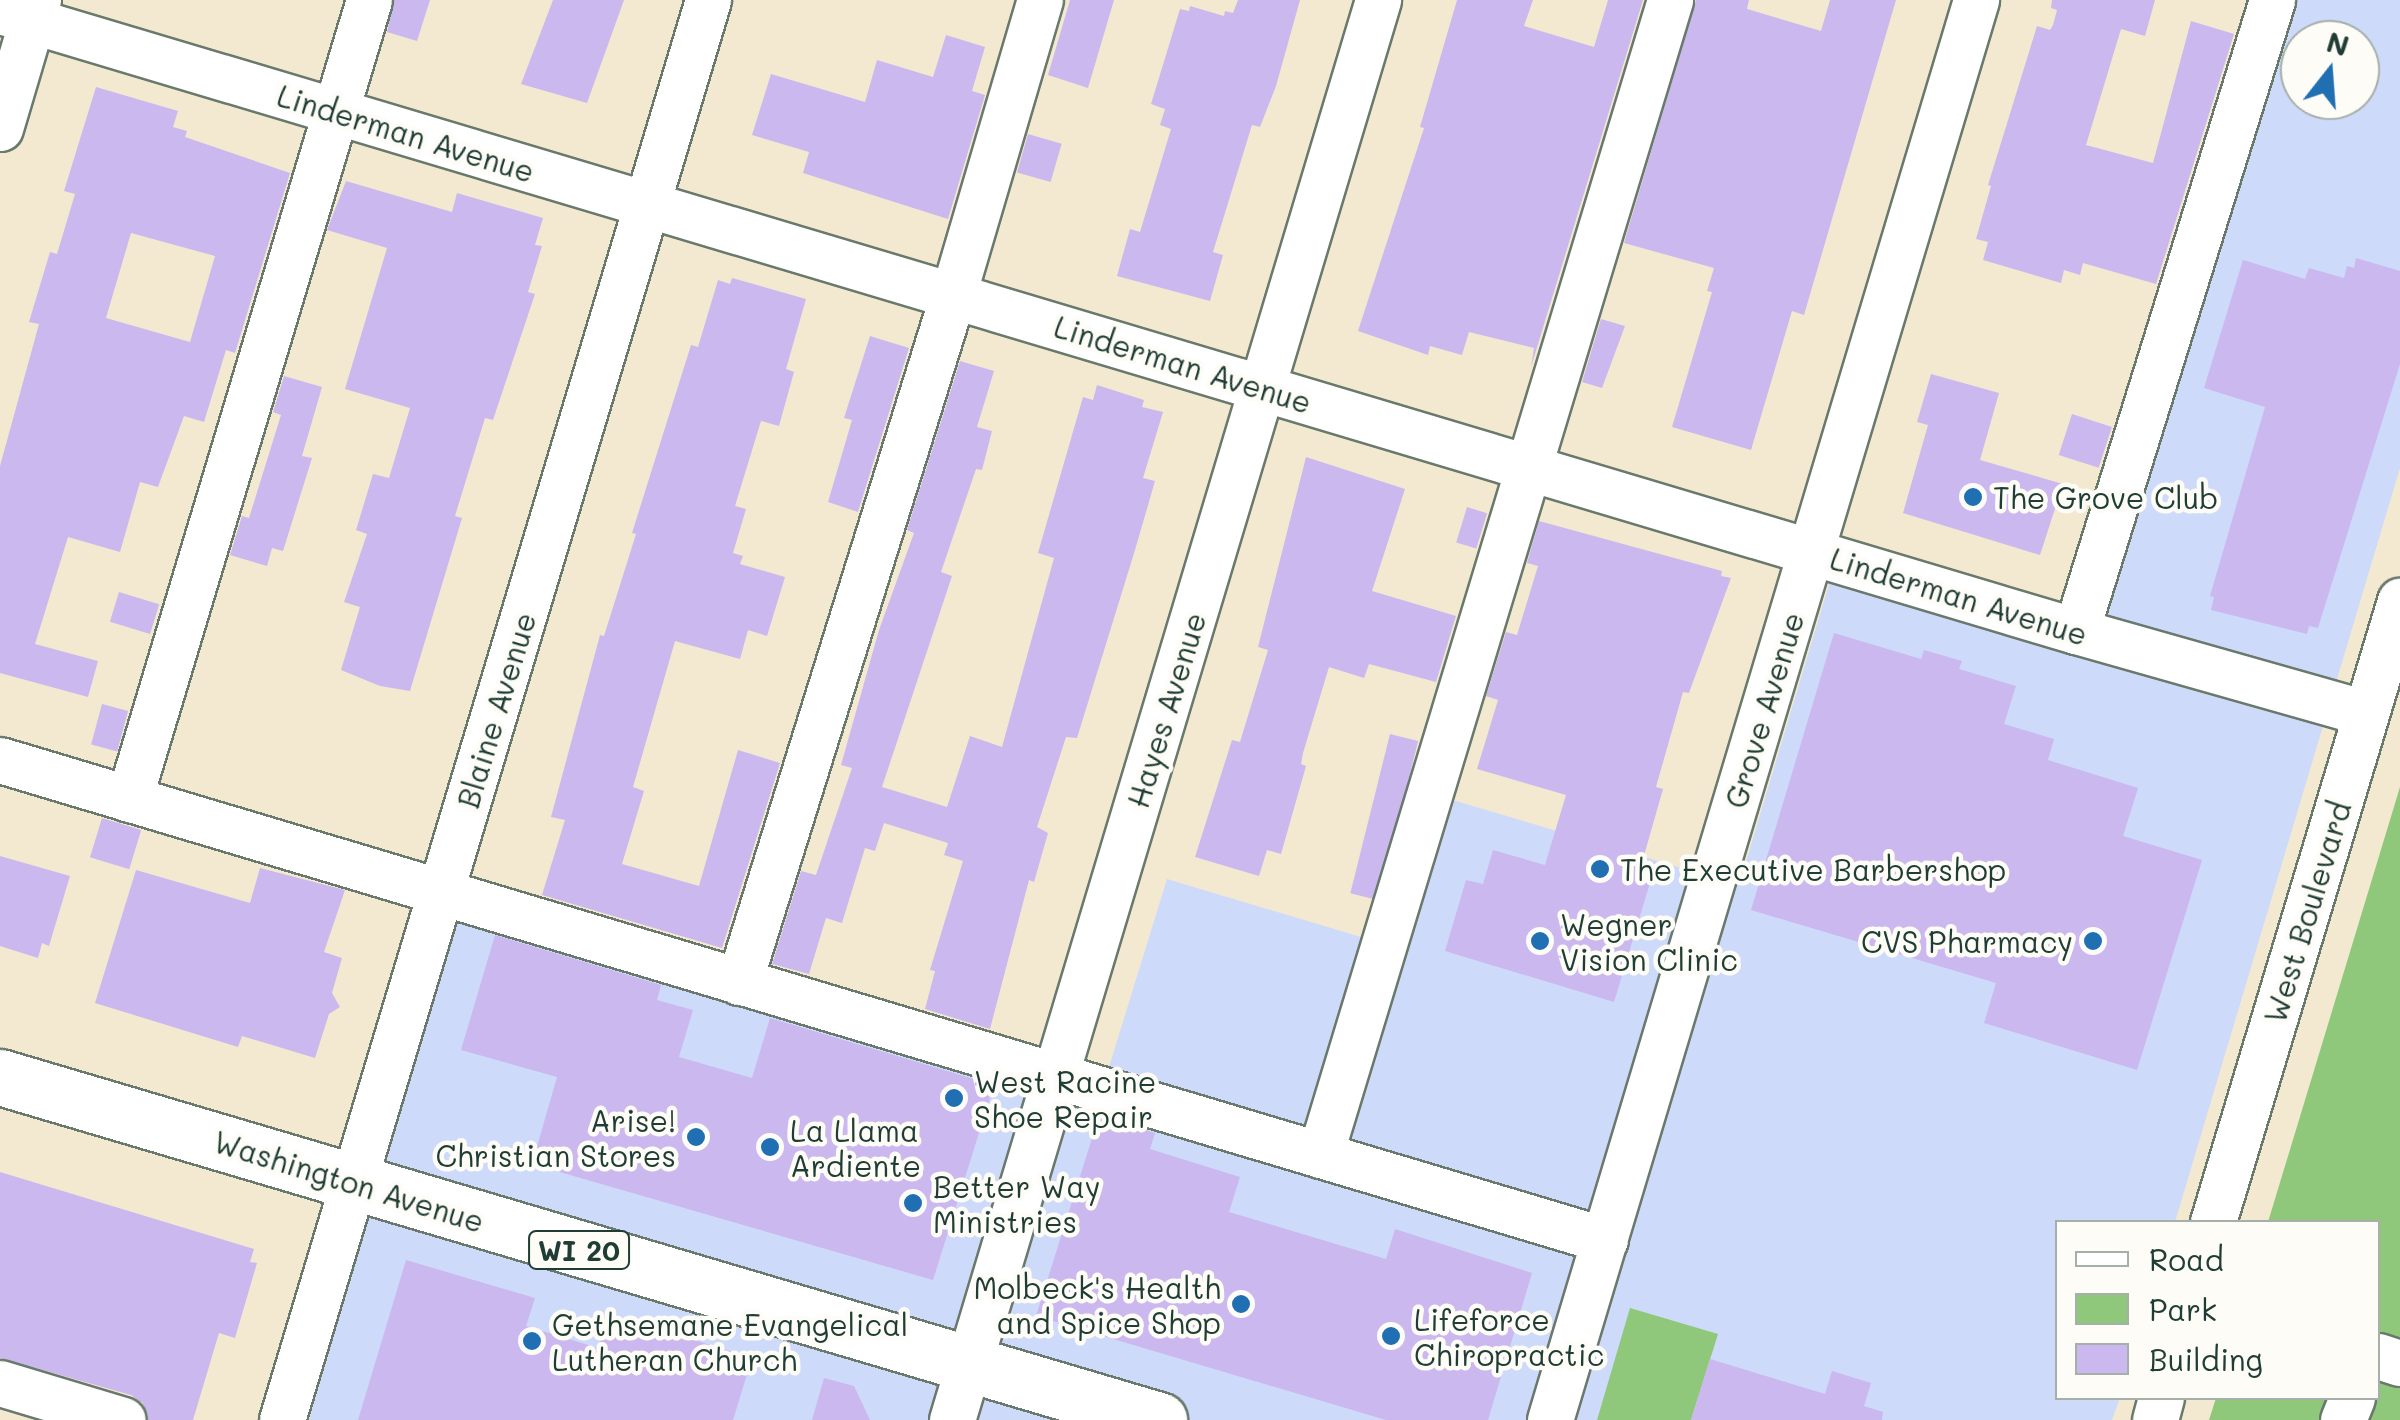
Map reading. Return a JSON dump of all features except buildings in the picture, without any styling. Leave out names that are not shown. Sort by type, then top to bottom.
[{"type":"main road","name":"Washington Avenue","points":[[0,1076],[1159,1420]]},
{"type":"street","points":[[129,799],[369,0]]},
{"type":"street","name":"Blaine Avenue","points":[[282,1420],[708,0]]},
{"type":"street","points":[[739,982],[954,296],[1040,0]]},
{"type":"street","name":"Hayes Avenue","points":[[952,1420],[1378,0]]},
{"type":"street","points":[[1320,1155],[1670,0]]},
{"type":"street","name":"Grove Avenue","points":[[1550,1420],[1976,0]]},
{"type":"street","points":[[2076,631],[2272,0]]},
{"type":"street","points":[[0,128],[23,11]]},
{"type":"street","name":"Linderman Avenue","points":[[23,11],[336,112],[2076,631],[2366,713]]},
{"type":"street","name":"West Boulevard","points":[[2213,1220],[2400,602]]},
{"type":"street","points":[[0,760],[1605,1240]]},
{"type":"street","points":[[0,1384],[123,1420]]},
{"type":"shaded area","points":[[2286,0],[2400,0],[2400,468],[2176,1220],[2055,1220],[2055,1400],[2119,1400],[2112,1420],[309,1420],[465,886],[1105,1080],[1167,879],[1401,949],[1446,798],[1739,885],[1830,581],[2089,656]]},
{"type":"green space","points":[[2400,787],[2400,1420],[2209,1420],[2215,1400],[2380,1400],[2380,1220],[2269,1220]]},
{"type":"green space","points":[[1630,1308],[1718,1334],[1691,1420],[1597,1420]]},
{"type":"place","name":"The Grove Club","points":[[1973,497]]},
{"type":"place","name":"The Executive Barbershop","points":[[1600,869]]},
{"type":"place","name":"Wegner Vision Clinic","points":[[1540,941]]},
{"type":"place","name":"CVS Pharmacy","points":[[2093,941]]},
{"type":"place","name":"West Racine Shoe Repair","points":[[954,1098]]},
{"type":"place","name":"Arise! Christian Stores","points":[[696,1137]]},
{"type":"place","name":"La Llama Ardiente","points":[[770,1147]]},
{"type":"place","name":"Better Way Ministries","points":[[913,1203]]},
{"type":"place","name":"Molbeck's Health and Spice Shop","points":[[1241,1304]]},
{"type":"place","name":"Lifeforce Chiropractic","points":[[1391,1336]]},
{"type":"place","name":"Gethsemane Evangelical Lutheran Church","points":[[532,1341]]}]
